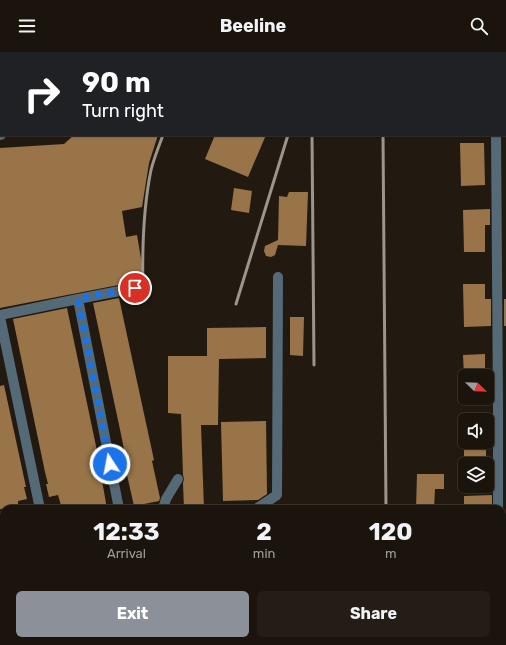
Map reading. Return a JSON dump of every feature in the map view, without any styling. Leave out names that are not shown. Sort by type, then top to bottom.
[{"type":"lane","points":[[496,136],[501,165],[502,405],[498,505]]},
{"type":"lane","points":[[262,505],[277,495],[278,278]]},
{"type":"lane","points":[[39,505],[0,316],[135,288]]},
{"type":"lane","points":[[78,299],[118,505]]},
{"type":"lane","points":[[164,505],[178,480]]},
{"type":"building","points":[[73,136],[158,136],[149,163],[142,207],[122,211],[126,237],[137,235],[145,282],[134,282],[0,308],[0,148],[64,144]]},
{"type":"building","points":[[215,136],[266,136],[248,177],[205,159]]},
{"type":"building","points":[[460,143],[484,143],[485,185],[461,186]]},
{"type":"building","points":[[234,188],[252,191],[249,213],[231,210]]},
{"type":"building","points":[[289,192],[308,192],[306,246],[278,245],[275,255],[271,257],[266,256],[264,251],[265,246],[278,240],[279,196],[287,197]]},
{"type":"building","points":[[490,209],[490,225],[485,225],[485,252],[464,252],[463,210]]},
{"type":"building","points":[[463,284],[485,284],[485,299],[491,299],[491,326],[464,327]]},
{"type":"building","points":[[119,298],[154,460],[152,461],[160,498],[159,501],[134,505],[125,466],[127,466],[122,439],[93,303]]},
{"type":"building","points":[[504,299],[506,299],[506,326],[504,326]]},
{"type":"building","points":[[67,308],[96,446],[106,505],[61,505],[58,495],[49,497],[46,484],[48,484],[13,319]]},
{"type":"building","points":[[290,317],[304,317],[303,356],[290,355]]},
{"type":"building","points":[[266,327],[266,358],[219,359],[218,425],[201,425],[204,505],[184,505],[181,414],[168,413],[168,356],[207,356],[207,328]]},
{"type":"building","points":[[485,354],[485,369],[464,369],[463,355]]},
{"type":"building","points":[[4,385],[26,487],[24,487],[27,499],[18,501],[18,504],[12,505],[0,505],[0,386]]},
{"type":"building","points":[[266,421],[267,494],[258,500],[223,501],[221,422]]},
{"type":"building","points":[[464,449],[486,449],[486,457],[464,457]]},
{"type":"building","points":[[417,474],[444,474],[444,489],[435,489],[434,505],[416,505]]},
{"type":"building","points":[[492,495],[492,505],[464,505],[464,496]]},
{"type":"railway","points":[[143,289],[143,244],[146,199],[151,170],[163,136]]},
{"type":"railway","points":[[236,304],[288,136]]},
{"type":"railway","points":[[312,136],[314,365]]},
{"type":"railway","points":[[383,136],[386,505]]},
{"type":"route","points":[[110,464],[78,299],[135,288]]}]
